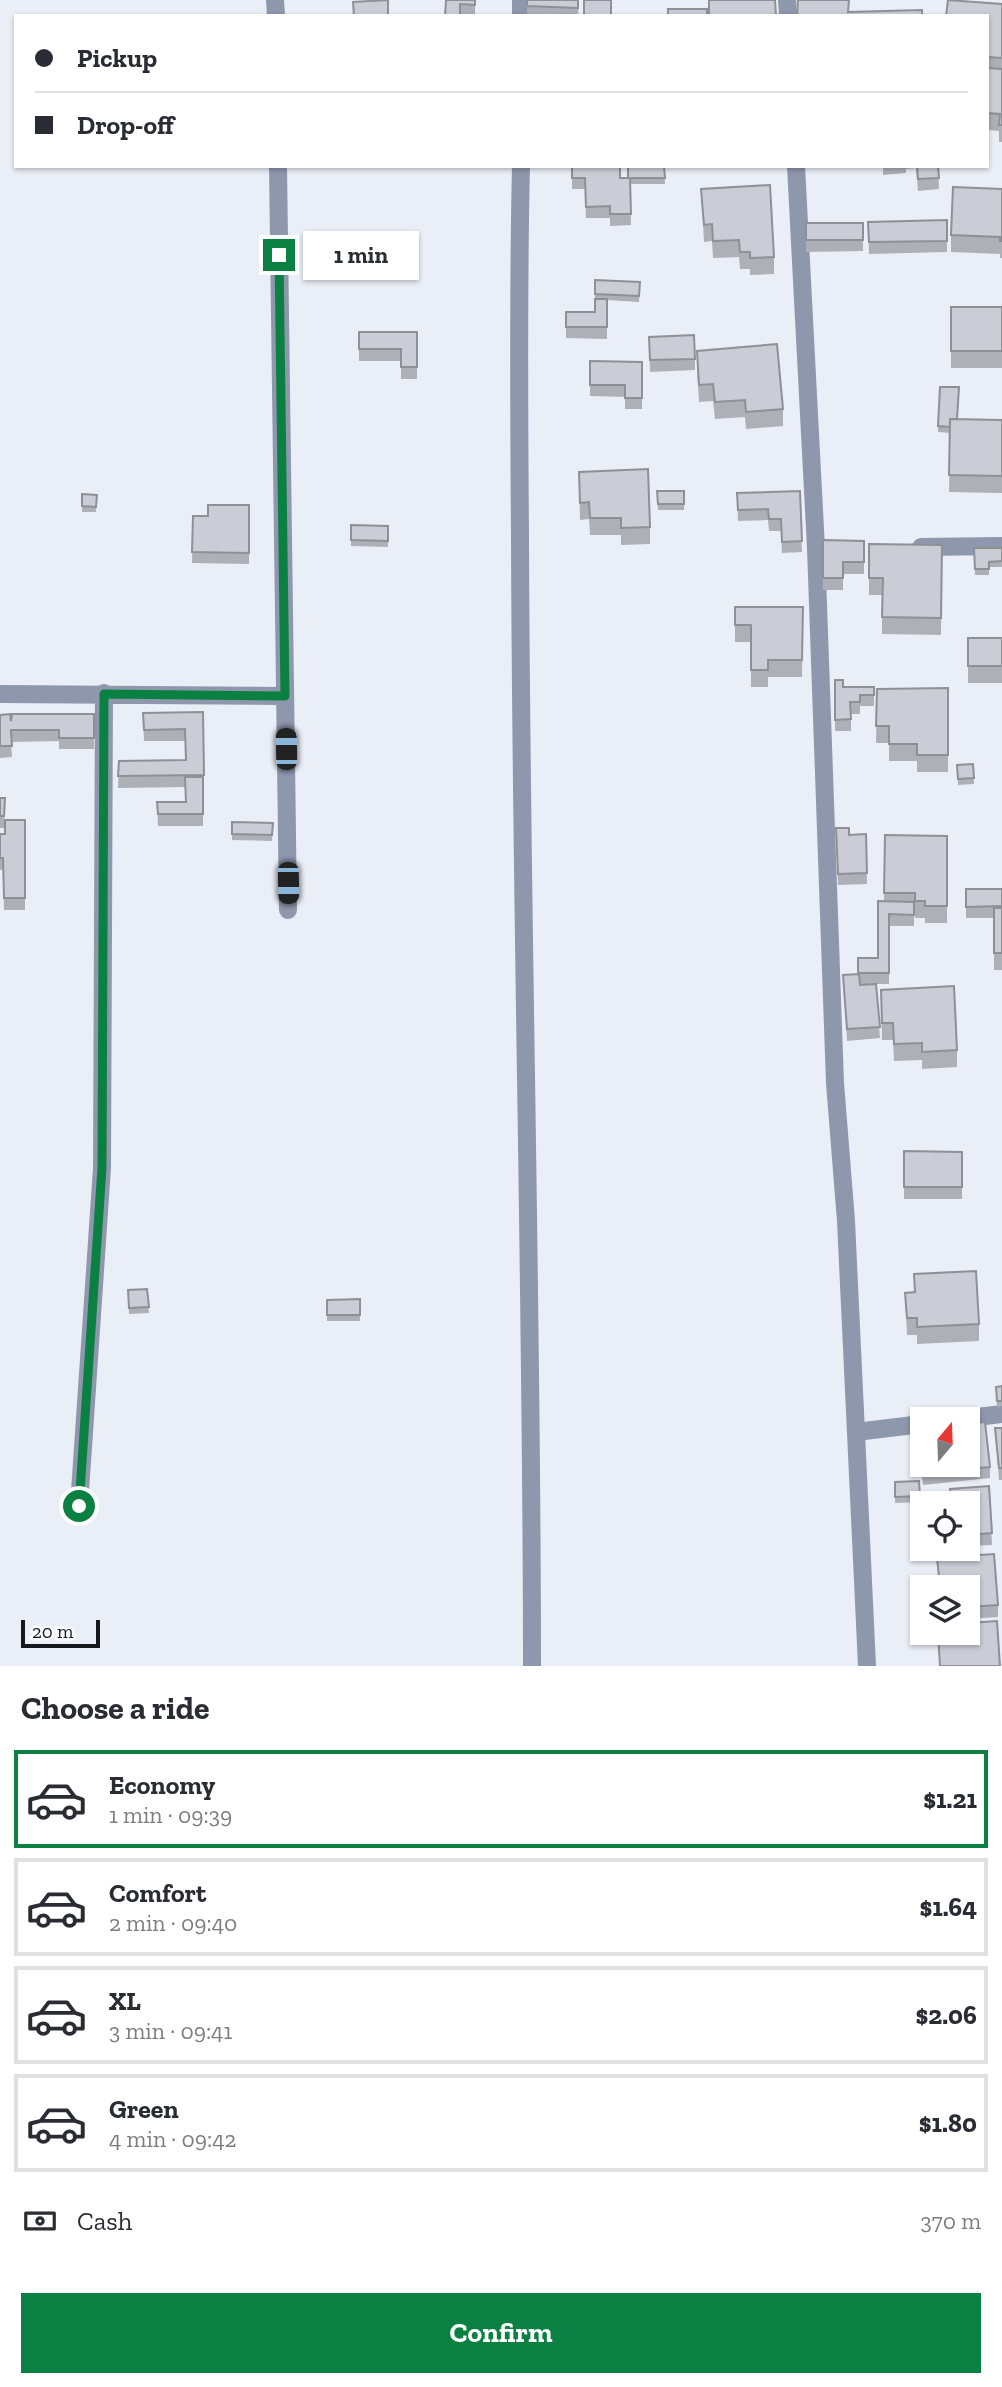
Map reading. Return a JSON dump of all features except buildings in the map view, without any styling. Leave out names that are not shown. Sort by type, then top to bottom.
[{"type":"street","points":[[278,168],[288,910]]},
{"type":"street","points":[[521,168],[520,755],[532,1382],[532,1666]]},
{"type":"street","points":[[796,168],[822,548],[835,1083],[846,1221],[867,1666]]},
{"type":"street","points":[[909,547],[1002,546]]},
{"type":"street","points":[[0,694],[285,696]]},
{"type":"street","points":[[79,1506],[102,1168],[104,694]]},
{"type":"street","points":[[980,1417],[1002,1414]]},
{"type":"street","points":[[856,1432],[910,1425]]},
{"type":"route","points":[[79,1506],[102,1168],[104,694],[285,696],[279,255]]}]
